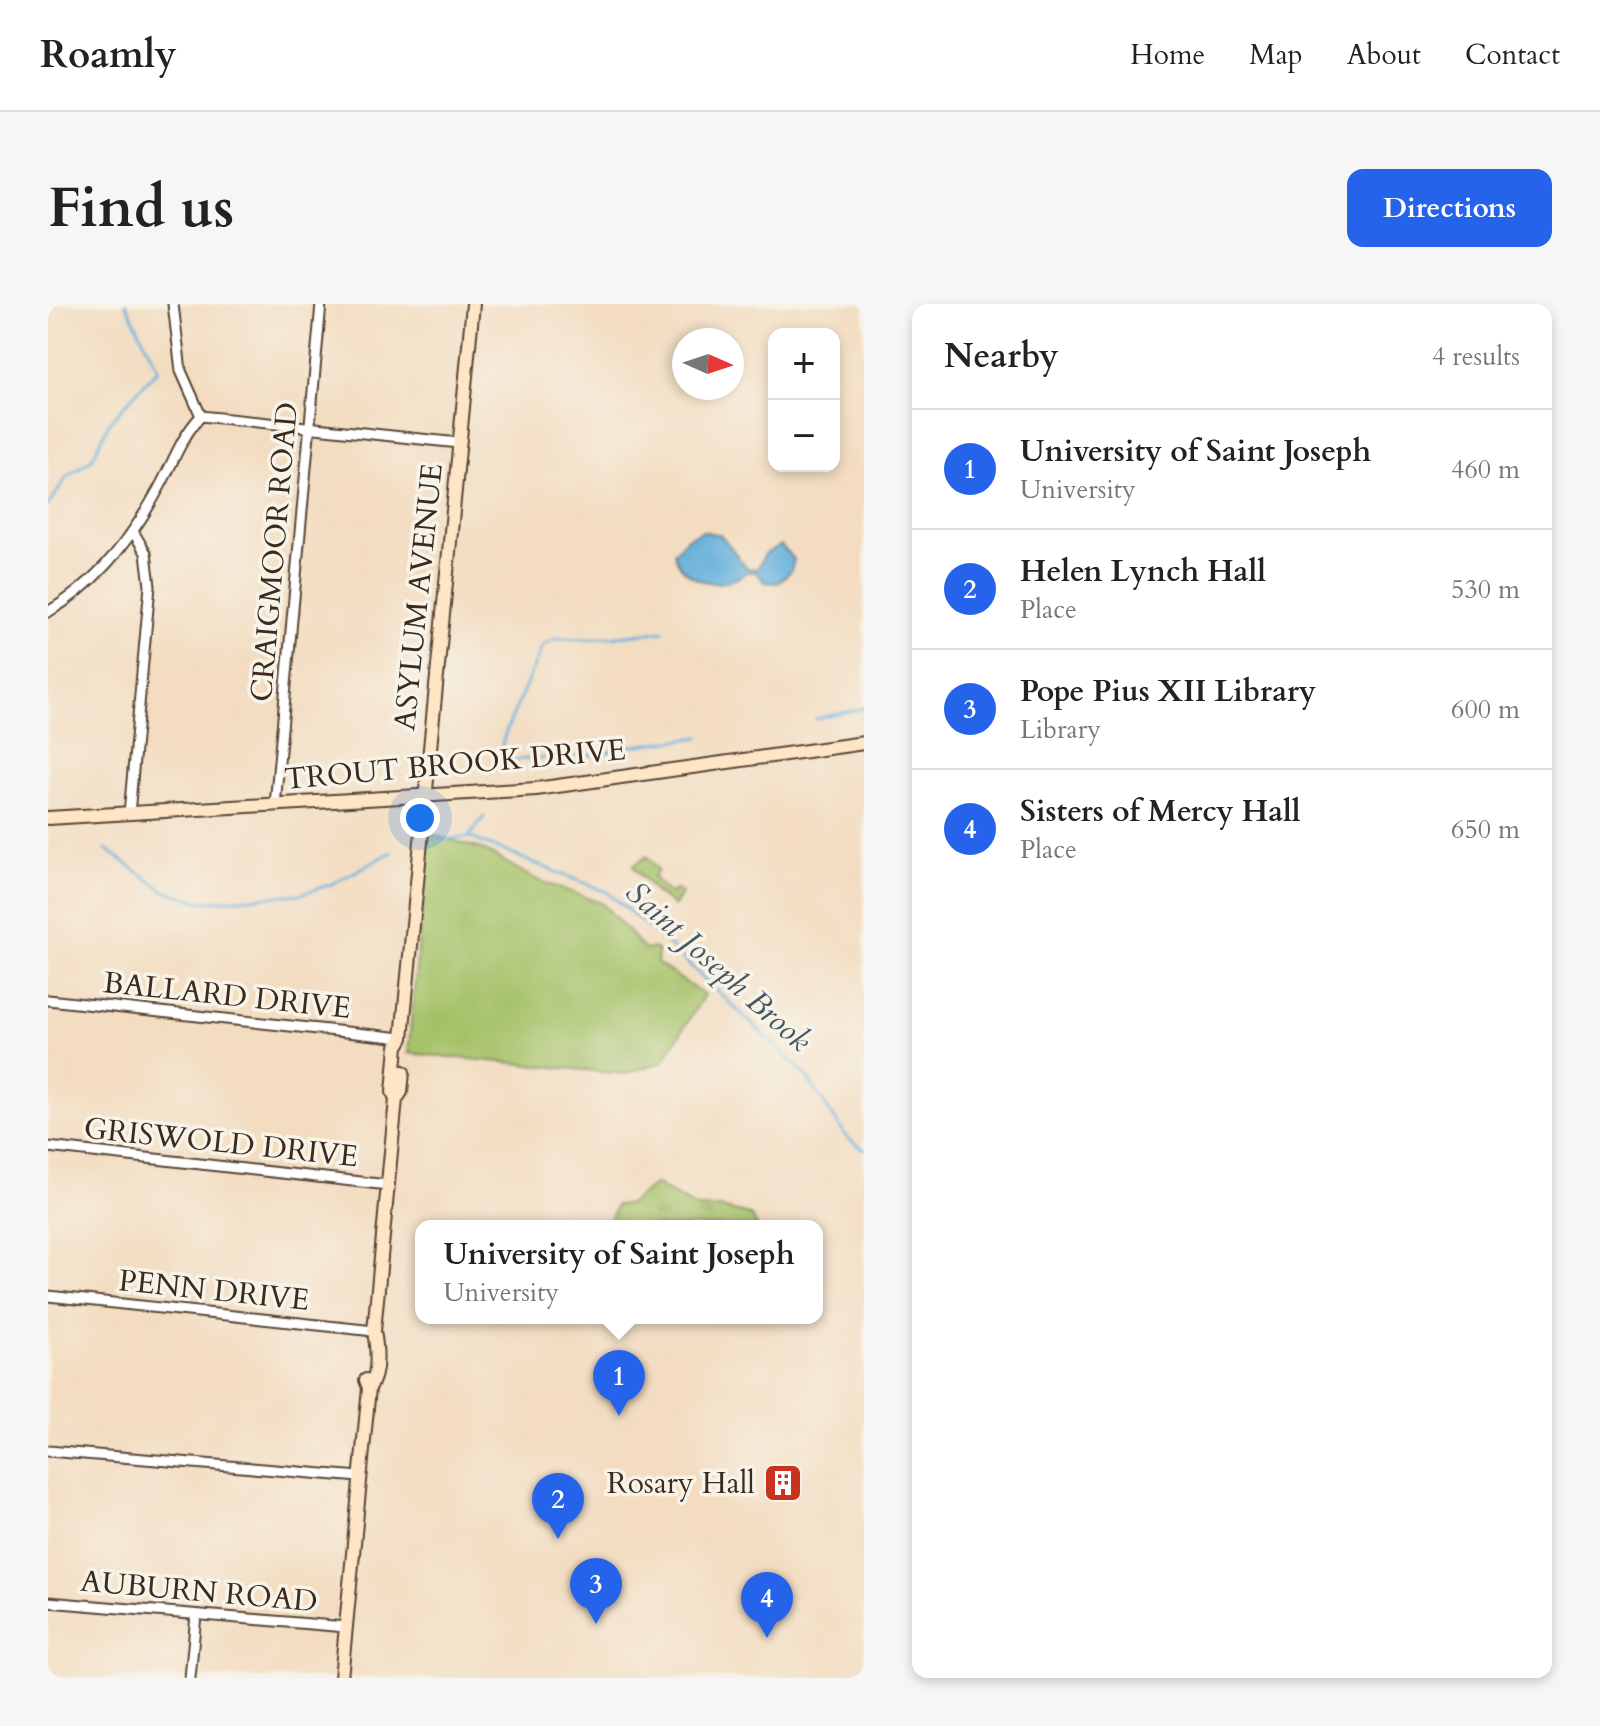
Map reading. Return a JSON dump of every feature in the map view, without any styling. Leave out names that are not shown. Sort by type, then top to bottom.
[{"type":"main road","name":"ASYLUM AVENUE","points":[[341,1678],[369,1388],[374,1381],[377,1343],[374,1333],[396,1099],[401,1092],[404,1062],[402,1038],[473,304]]},
{"type":"main road","name":"TROUT BROOK DRIVE","points":[[48,818],[536,789],[864,743]]},
{"type":"street","points":[[173,304],[181,371],[201,416]]},
{"type":"street","name":"CRAIGMOOR ROAD","points":[[275,805],[321,304]]},
{"type":"street","points":[[201,416],[459,443]]},
{"type":"street","points":[[48,612],[92,578],[134,533],[182,439],[201,416]]},
{"type":"street","points":[[129,814],[150,586],[146,553],[134,533]]},
{"type":"street","name":"BALLARD DRIVE","points":[[48,1000],[402,1038]]},
{"type":"street","name":"GRISWOLD DRIVE","points":[[48,1147],[388,1185]]},
{"type":"street","name":"PENN DRIVE","points":[[48,1296],[374,1333]]},
{"type":"street","points":[[48,1451],[360,1477]]},
{"type":"street","name":"AUBURN ROAD","points":[[48,1602],[346,1627]]},
{"type":"street","points":[[190,1678],[196,1615]]},
{"type":"green space","points":[[429,834],[482,849],[535,879],[602,903],[645,950],[654,948],[658,951],[657,963],[704,995],[663,1062],[624,1074],[408,1053]]},
{"type":"green space","points":[[647,856],[658,870],[653,877],[670,894],[676,889],[682,893],[674,906],[657,894],[633,866]]},
{"type":"green space","points":[[655,1184],[697,1208],[721,1208],[750,1215],[753,1220],[610,1220],[616,1205],[629,1204]]},
{"type":"water","points":[[702,531],[721,535],[747,568],[757,569],[765,554],[781,545],[794,560],[791,571],[778,583],[765,582],[756,572],[747,572],[727,582],[705,582],[695,578],[678,563],[674,552],[687,538]]},
{"type":"waterway","points":[[48,506],[67,477],[92,459],[110,421],[158,369],[126,304]]},
{"type":"waterway","points":[[496,768],[505,734],[543,645],[557,638],[590,639],[664,631]]},
{"type":"waterway","points":[[816,719],[864,708]]},
{"type":"waterway","points":[[499,765],[514,760],[604,754],[617,748],[700,737]]},
{"type":"waterway","points":[[469,837],[484,817]]},
{"type":"waterway","name":"Saint Joseph Brook","points":[[438,840],[469,837],[607,892],[663,940],[805,1074],[847,1138],[864,1149]]},
{"type":"waterway","points":[[106,849],[165,891],[202,902],[300,894],[332,884],[392,852]]},
{"type":"place","name":"University of Saint Joseph","points":[[619,1416]]},
{"type":"place","name":"Rosary Hall","points":[[783,1483]]},
{"type":"place","name":"Helen Lynch Hall","points":[[558,1539]]},
{"type":"place","name":"Pope Pius XII Library","points":[[596,1624]]},
{"type":"place","name":"Sisters of Mercy Hall","points":[[767,1638]]}]
